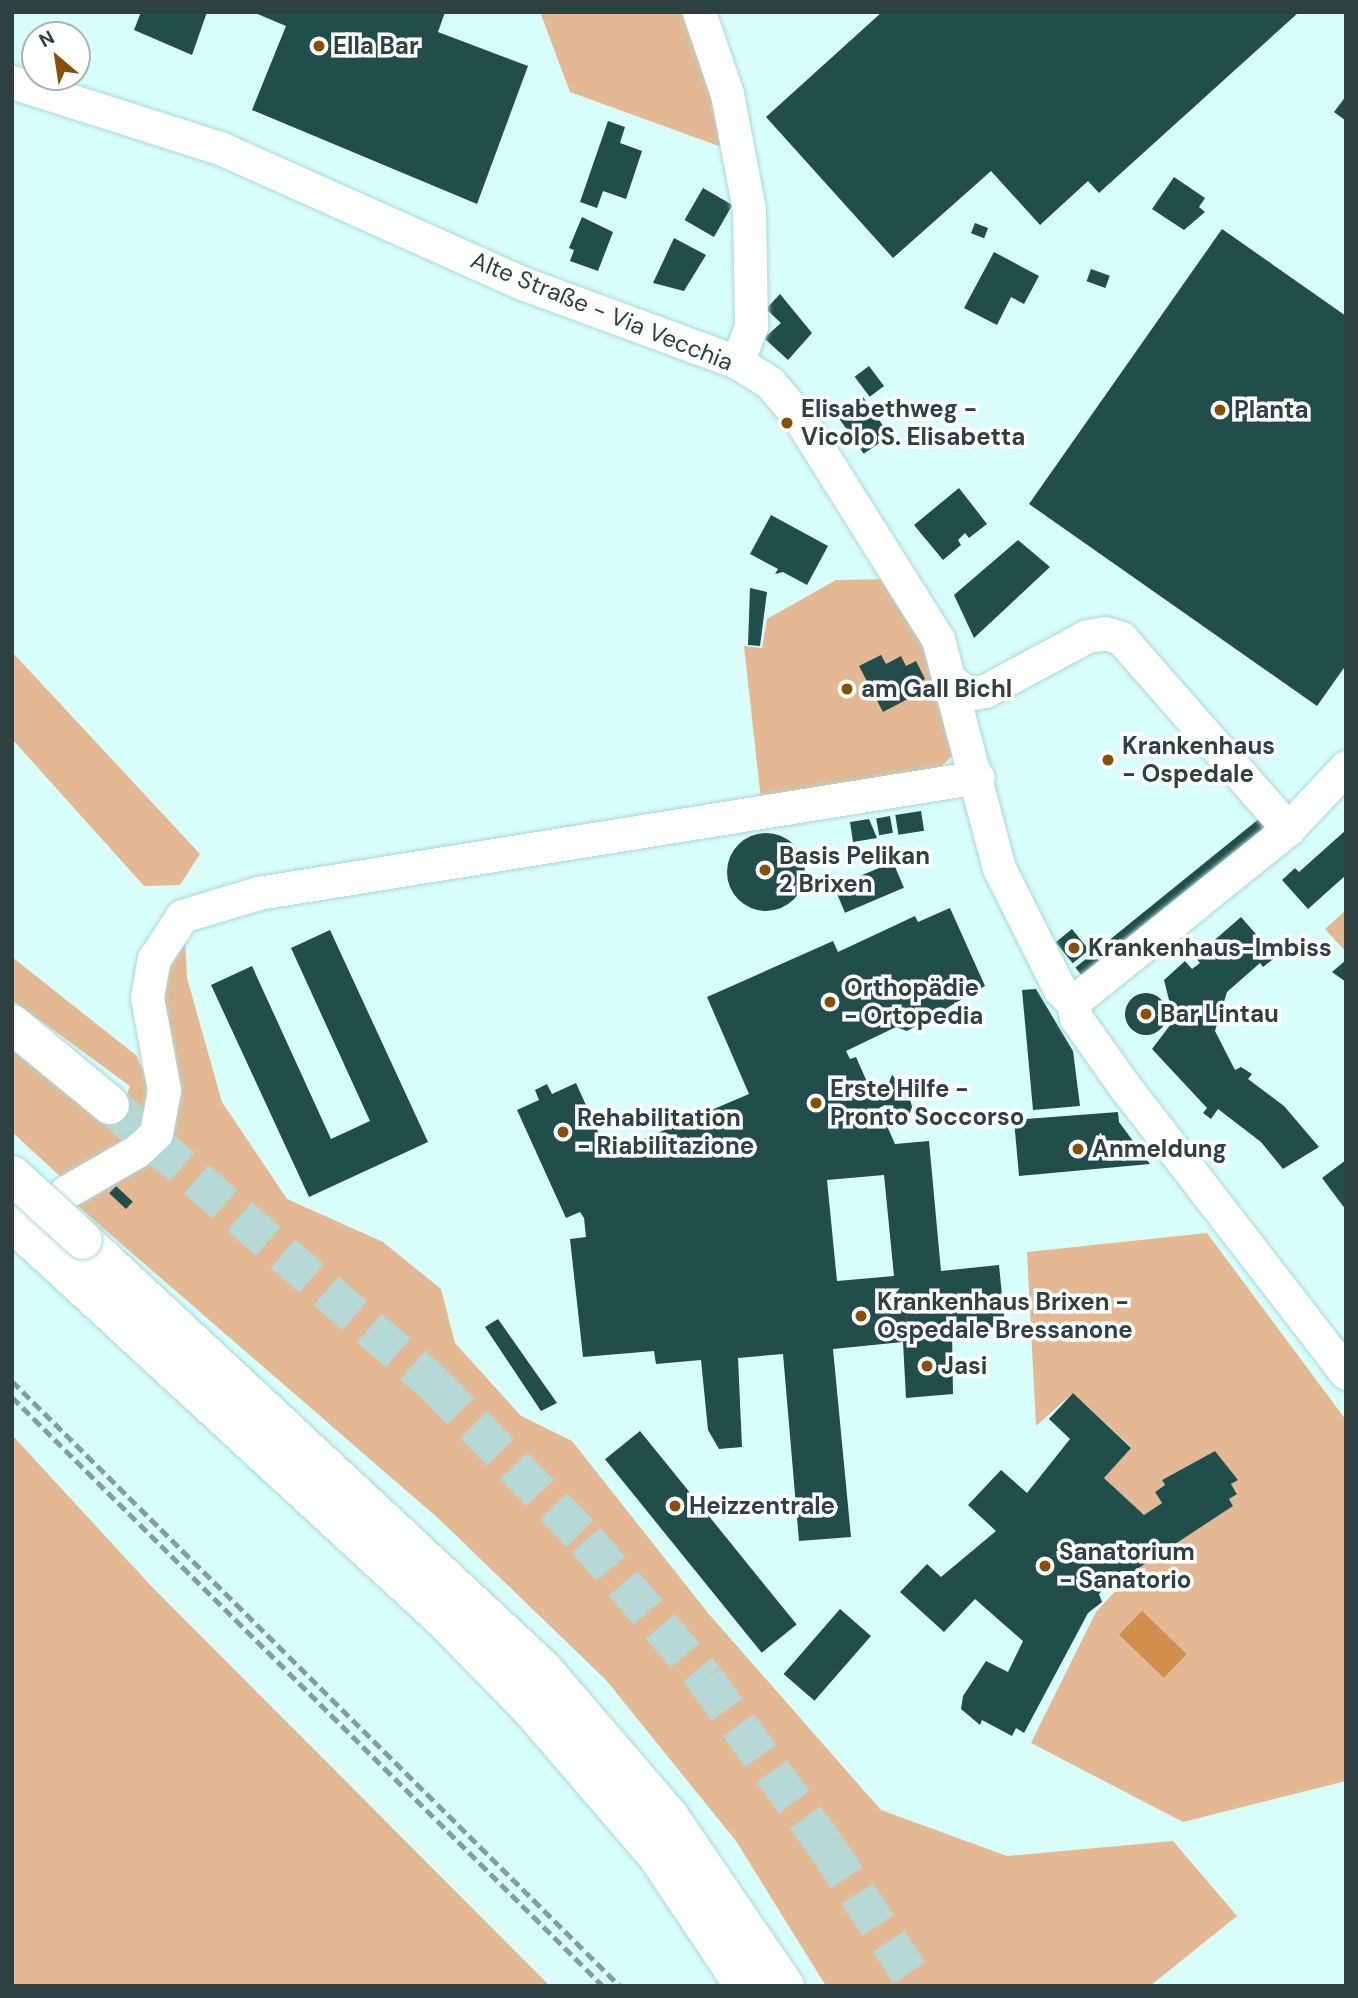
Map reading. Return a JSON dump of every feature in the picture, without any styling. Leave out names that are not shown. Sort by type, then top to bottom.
[{"type":"main road","points":[[12,1024],[110,1105]]},
{"type":"main road","points":[[12,1175],[543,1669],[669,1816],[785,1986]]},
{"type":"main road","points":[[12,1222],[445,1621],[531,1709],[657,1856],[744,1986]]},
{"type":"street","points":[[699,12],[727,94],[749,209],[751,327],[737,362]]},
{"type":"street","name":"Alte Straße - Via Vecchia","points":[[12,82],[220,148],[522,283],[737,362],[770,383],[798,416],[910,586],[938,639],[954,683],[999,868],[1017,913],[1060,990],[1073,1002],[1080,1025],[1238,1238],[1346,1373]]},
{"type":"street","points":[[954,683],[968,694],[985,691],[1087,636],[1105,633],[1121,638],[1288,829]]},
{"type":"street","points":[[1073,1002],[1288,829],[1346,767]]},
{"type":"street","points":[[66,1192],[137,1151],[156,1133],[164,1090],[147,997],[153,959],[182,916],[258,893],[978,777]]},
{"type":"shaded area","points":[[540,12],[707,12],[741,111],[750,121],[727,149],[570,92]]},
{"type":"shaded area","name":"am Gall Bichl","points":[[895,579],[934,651],[954,754],[940,768],[761,800],[744,646],[762,648],[767,619],[836,580]]},
{"type":"shaded area","points":[[12,652],[200,854],[180,885],[144,886],[12,739]]},
{"type":"shaded area","points":[[1346,910],[1346,952],[1325,929]]},
{"type":"shaded area","points":[[185,938],[187,978],[222,1102],[287,1199],[383,1242],[441,1289],[455,1343],[521,1416],[572,1441],[708,1613],[881,1810],[1007,1856],[1173,1841],[1237,1916],[1150,1986],[826,1986],[736,1841],[606,1680],[439,1519],[73,1202],[157,1147],[160,973]]},
{"type":"shaded area","points":[[12,957],[137,1056],[150,1087],[142,1130],[63,1179],[12,1132],[12,1050],[98,1120],[121,1112],[130,1086],[12,1000]]},
{"type":"shaded area","points":[[1207,1233],[1346,1420],[1346,1781],[1183,1822],[1031,1743],[1096,1612],[1134,1571],[1233,1506],[1229,1499],[1237,1493],[1231,1484],[1237,1480],[1215,1451],[1162,1480],[1165,1485],[1155,1492],[1162,1503],[1144,1515],[1104,1478],[1131,1447],[1073,1393],[1036,1426],[1027,1252]]},
{"type":"shaded area","points":[[12,1435],[153,1588],[550,1986],[12,1986]]},
{"type":"shaded area","points":[[1142,1611],[1187,1654],[1164,1678],[1119,1635]]},
{"type":"building","points":[[141,12],[207,12],[192,55],[134,30]]},
{"type":"building","points":[[253,12],[445,12],[438,32],[528,66],[477,204],[252,110],[286,26]]},
{"type":"building","points":[[882,12],[1299,12],[1099,193],[1088,181],[1040,225],[991,171],[893,258],[766,117]]},
{"type":"building","points":[[1346,96],[1346,121],[1334,112]]},
{"type":"building","points":[[608,121],[625,127],[620,143],[642,151],[626,199],[603,191],[597,208],[580,202]]},
{"type":"building","points":[[1174,177],[1205,198],[1199,207],[1205,212],[1184,230],[1152,209]]},
{"type":"building","points":[[703,188],[732,205],[714,237],[684,220]]},
{"type":"building","points":[[582,217],[613,232],[598,271],[570,261],[574,250],[569,248]]},
{"type":"building","points":[[975,223],[988,228],[984,238],[971,233]]},
{"type":"building","name":"Planta","points":[[1222,229],[1346,316],[1346,665],[1317,706],[1029,504]]},
{"type":"building","points":[[674,238],[706,255],[684,291],[653,283]]},
{"type":"building","points":[[994,252],[1039,276],[1024,304],[1011,297],[997,325],[964,308]]},
{"type":"building","points":[[1091,269],[1110,276],[1105,288],[1087,281]]},
{"type":"building","points":[[780,294],[812,333],[788,360],[764,338],[781,323],[766,309]]},
{"type":"building","points":[[869,366],[884,386],[870,397],[855,377]]},
{"type":"building","points":[[863,397],[890,436],[864,454],[837,415]]},
{"type":"building","points":[[959,488],[987,524],[969,538],[965,533],[958,540],[961,545],[943,560],[914,525]]},
{"type":"building","points":[[771,515],[828,546],[807,585],[783,572],[775,574],[778,569],[750,554]]},
{"type":"building","points":[[1018,540],[1050,567],[974,638],[954,595]]},
{"type":"building","points":[[750,588],[767,592],[760,646],[748,645]]},
{"type":"building","points":[[881,655],[886,664],[901,656],[906,666],[916,661],[925,679],[918,683],[923,691],[883,712],[859,666]]},
{"type":"building","points":[[921,811],[924,831],[898,835],[895,815]]},
{"type":"building","points":[[1265,814],[1274,825],[1084,978],[1075,968]]},
{"type":"building","points":[[890,816],[893,833],[879,835],[876,818]]},
{"type":"building","points":[[869,819],[877,838],[853,842],[850,822]]},
{"type":"building","points":[[1346,830],[1346,875],[1308,909],[1282,880],[1295,868],[1299,872]]},
{"type":"building","name":"Basis Pelikan 2 Brixen","points":[[766,833],[781,836],[793,845],[802,857],[805,872],[802,887],[793,899],[781,908],[766,911],[751,908],[739,899],[730,887],[727,872],[730,857],[739,845],[751,836]]},
{"type":"building","points":[[893,862],[904,888],[845,913],[834,887]]},
{"type":"building","points":[[950,908],[985,986],[907,1031],[896,1027],[846,1051],[850,1059],[856,1057],[875,1100],[884,1095],[892,1075],[908,1091],[912,1107],[904,1128],[885,1105],[879,1108],[895,1144],[929,1141],[941,1271],[999,1265],[1005,1326],[952,1331],[953,1394],[906,1398],[903,1342],[833,1349],[851,1537],[799,1541],[783,1354],[738,1358],[742,1447],[719,1449],[708,1430],[701,1360],[656,1364],[654,1351],[583,1357],[570,1239],[586,1237],[584,1218],[580,1212],[566,1218],[517,1110],[539,1100],[535,1090],[547,1084],[552,1094],[576,1083],[608,1154],[749,1094],[707,997],[833,941],[838,952],[915,916],[918,922]],"holes":[[[884,1175],[894,1276],[837,1281],[827,1180]]]},
{"type":"building","points":[[1241,917],[1276,957],[1263,967],[1260,963],[1227,992],[1215,1031],[1235,1070],[1241,1067],[1252,1074],[1248,1079],[1284,1106],[1319,1147],[1283,1169],[1261,1142],[1218,1109],[1211,1119],[1203,1113],[1207,1108],[1152,1049],[1174,1020],[1164,980],[1185,961],[1192,969],[1200,963],[1195,957]]},
{"type":"building","points":[[1072,929],[1089,950],[1073,963],[1056,942]]},
{"type":"building","points":[[330,930],[428,1142],[309,1197],[211,985],[252,966],[331,1139],[370,1121],[291,948]]},
{"type":"building","points":[[1346,960],[1346,982],[1332,972]]},
{"type":"building","points":[[1036,989],[1073,1051],[1080,1106],[1033,1110],[1022,990]]},
{"type":"building","name":"Bar Lintau","points":[[1146,993],[1161,999],[1167,1014],[1161,1029],[1146,1035],[1131,1029],[1125,1014],[1131,999]]},
{"type":"building","name":"Anmeldung","points":[[1118,1112],[1119,1122],[1150,1164],[1019,1176],[1014,1120]]},
{"type":"building","points":[[1346,1160],[1346,1210],[1322,1178]]},
{"type":"building","points":[[116,1186],[133,1202],[126,1209],[109,1193]]},
{"type":"building","points":[[498,1319],[557,1403],[541,1411],[485,1327]]},
{"type":"building","name":"Sanatorium - Sanatorio","points":[[1073,1393],[1131,1448],[1104,1478],[1144,1515],[1162,1503],[1155,1492],[1165,1485],[1162,1480],[1215,1451],[1238,1480],[1231,1484],[1237,1494],[1229,1499],[1233,1506],[1134,1571],[1121,1571],[1099,1594],[1102,1602],[1088,1613],[1024,1733],[1016,1728],[1012,1736],[982,1720],[980,1725],[961,1709],[963,1696],[986,1661],[1008,1672],[1023,1641],[975,1599],[944,1632],[900,1592],[927,1564],[941,1577],[996,1531],[968,1505],[1001,1470],[1027,1493],[1070,1439],[1049,1419]]},
{"type":"building","points":[[640,1431],[797,1625],[762,1653],[605,1459]]},
{"type":"building","points":[[840,1609],[871,1636],[815,1701],[784,1674]]},
{"type":"tunnel","points":[[110,1105],[434,1384],[586,1540],[705,1679],[826,1846],[918,1986]]},
{"type":"railway","points":[[12,1381],[620,1986]]},
{"type":"railway","points":[[12,1397],[603,1986]]},
{"type":"place","name":"Ella Bar","points":[[319,46]]},
{"type":"place","name":"Planta","points":[[1220,410]]},
{"type":"place","name":"Elisabethweg - Vicolo S. Elisabetta","points":[[787,423]]},
{"type":"place","name":"am Gall Bichl","points":[[847,689]]},
{"type":"place","name":"Krankenhaus - Ospedale","points":[[1108,760]]},
{"type":"place","name":"Basis Pelikan 2 Brixen","points":[[765,870]]},
{"type":"place","name":"Krankenhaus-Imbiss","points":[[1074,948]]},
{"type":"place","name":"Orthopädie - Ortopedia","points":[[830,1002]]},
{"type":"place","name":"Bar Lintau","points":[[1146,1014]]},
{"type":"place","name":"Erste Hilfe - Pronto Soccorso","points":[[816,1103]]},
{"type":"place","name":"Rehabilitation - Riabilitazione","points":[[563,1132]]},
{"type":"place","name":"Anmeldung","points":[[1078,1149]]},
{"type":"place","name":"Krankenhaus Brixen - Ospedale Bressanone","points":[[861,1316]]},
{"type":"place","name":"Jasi","points":[[927,1366]]},
{"type":"place","name":"Heizzentrale","points":[[675,1506]]},
{"type":"place","name":"Sanatorium - Sanatorio","points":[[1045,1566]]}]
